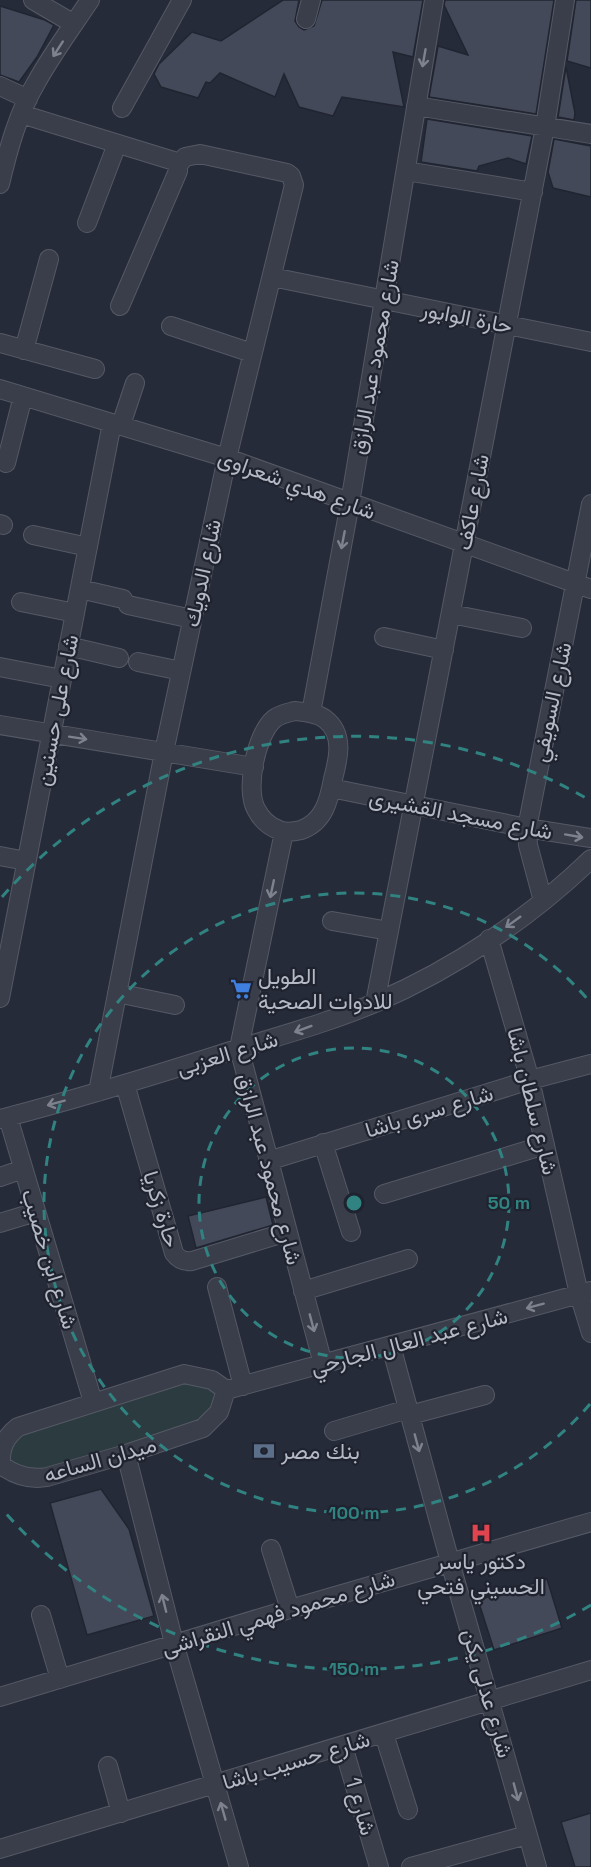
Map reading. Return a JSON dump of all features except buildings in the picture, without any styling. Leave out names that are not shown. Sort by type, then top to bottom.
[{"type":"street","points":[[33,0],[74,24]]},
{"type":"street","points":[[0,184],[3,161],[36,83],[90,0]]},
{"type":"street","points":[[122,108],[182,0]]},
{"type":"street","points":[[306,19],[311,0]]},
{"type":"street","name":"شارع محمود عبد الرازق","points":[[310,713],[350,503],[434,0]]},
{"type":"street","name":"شارع عاكف","points":[[375,1003],[533,192],[565,0]]},
{"type":"street","points":[[0,86],[25,107],[117,144],[174,161],[178,165],[174,181],[120,306]]},
{"type":"street","points":[[416,106],[591,134]]},
{"type":"street","points":[[87,223],[117,144]]},
{"type":"street","name":"شارع الدويك","points":[[98,1092],[164,752],[226,458],[294,185],[287,172],[200,154],[185,157],[178,165]]},
{"type":"street","points":[[406,171],[533,192]]},
{"type":"street","points":[[24,350],[49,259]]},
{"type":"street","name":"حارة الوابور","points":[[272,277],[591,342]]},
{"type":"street","points":[[171,326],[252,353]]},
{"type":"street","points":[[0,343],[95,369]]},
{"type":"street","name":"شارع على حسنين","points":[[0,998],[2,976],[88,547],[117,424],[135,383]]},
{"type":"street","name":"شارع هدي شعراوى","points":[[0,389],[226,458],[583,586]]},
{"type":"street","points":[[6,464],[23,396]]},
{"type":"street","name":"شارع السويفي","points":[[543,901],[528,845],[527,828],[583,586],[591,504]]},
{"type":"street","points":[[33,535],[88,547]]},
{"type":"street","points":[[80,589],[192,619]]},
{"type":"street","points":[[21,602],[75,613]]},
{"type":"street","points":[[451,614],[522,628]]},
{"type":"street","points":[[384,637],[444,650]]},
{"type":"street","points":[[68,646],[119,657]]},
{"type":"street","points":[[138,662],[181,671]]},
{"type":"street","points":[[0,667],[62,679]]},
{"type":"street","points":[[295,711],[310,713],[325,719],[331,726],[338,741],[339,757],[327,806],[314,823],[295,832],[284,832],[271,827],[260,817],[252,803],[251,788],[254,767],[261,739],[273,719],[295,711]]},
{"type":"street","points":[[0,725],[254,767]]},
{"type":"street","name":"شارع مسجد القشيرى","points":[[331,788],[527,828],[591,838]]},
{"type":"street","name":"شارع محمود عبد الرازق","points":[[284,832],[239,1048],[323,1364]]},
{"type":"street","points":[[0,856],[26,861]]},
{"type":"street","name":"شارع العزبى","points":[[4,1118],[125,1084],[294,1032],[375,1003],[416,984],[489,939],[543,901],[591,859]]},
{"type":"street","points":[[333,921],[389,932]]},
{"type":"street","name":"شارع سلطان باشا","points":[[489,939],[530,1080],[544,1145],[585,1293],[591,1333]]},
{"type":"street","points":[[117,993],[176,1005]]},
{"type":"street","name":"شارع سرى باشا","points":[[268,1161],[530,1080],[590,1068]]},
{"type":"street","name":"حارة زكريا","points":[[125,1084],[177,1258],[187,1262],[192,1261],[287,1232]]},
{"type":"street","name":"شارع ابن خصيب","points":[[4,1118],[23,1169],[93,1402]]},
{"type":"street","points":[[323,1143],[351,1232]]},
{"type":"street","points":[[384,1194],[544,1145]]},
{"type":"street","points":[[0,1177],[23,1169]]},
{"type":"street","points":[[0,1223],[36,1212]]},
{"type":"street","points":[[303,1291],[408,1259]]},
{"type":"street","points":[[217,1287],[235,1388]]},
{"type":"street","name":"شارع عبد العال الجارحي","points":[[235,1388],[585,1293]]},
{"type":"street","name":"شارع عدلى يكن","points":[[391,1346],[537,1867]]},
{"type":"street","name":"ميدان الساعه","points":[[184,1374],[235,1388],[219,1412],[203,1428],[126,1454],[38,1478],[18,1476],[1,1465],[0,1454],[3,1443],[18,1427],[93,1402],[184,1374]]},
{"type":"street","points":[[334,1431],[485,1395]]},
{"type":"street","points":[[126,1454],[174,1643],[239,1867]]},
{"type":"street","name":"شارع محمود فهمي النقراشى","points":[[0,1697],[174,1643],[591,1522]]},
{"type":"street","points":[[271,1549],[290,1609]]},
{"type":"street","points":[[41,1615],[60,1679]]},
{"type":"street","name":"شارع حسيب باشا","points":[[0,1849],[591,1670]]},
{"type":"street","points":[[384,1734],[408,1810]]},
{"type":"street","name":"شارع 1","points":[[343,1746],[379,1867]]},
{"type":"street","points":[[108,1766],[121,1813]]},
{"type":"street","points":[[411,1867],[528,1835]]},
{"type":"shaded area","points":[[184,1381],[196,1381],[220,1393],[212,1410],[190,1428],[33,1472],[8,1462],[8,1450],[16,1436]]},
{"type":"place","name":"الطويل للادوات الصحية","points":[[241,989]]},
{"type":"place","name":"بنك مصر","points":[[264,1451]]},
{"type":"place","name":"دكتور ياسر الحسيني فتحي","points":[[481,1533]]}]
